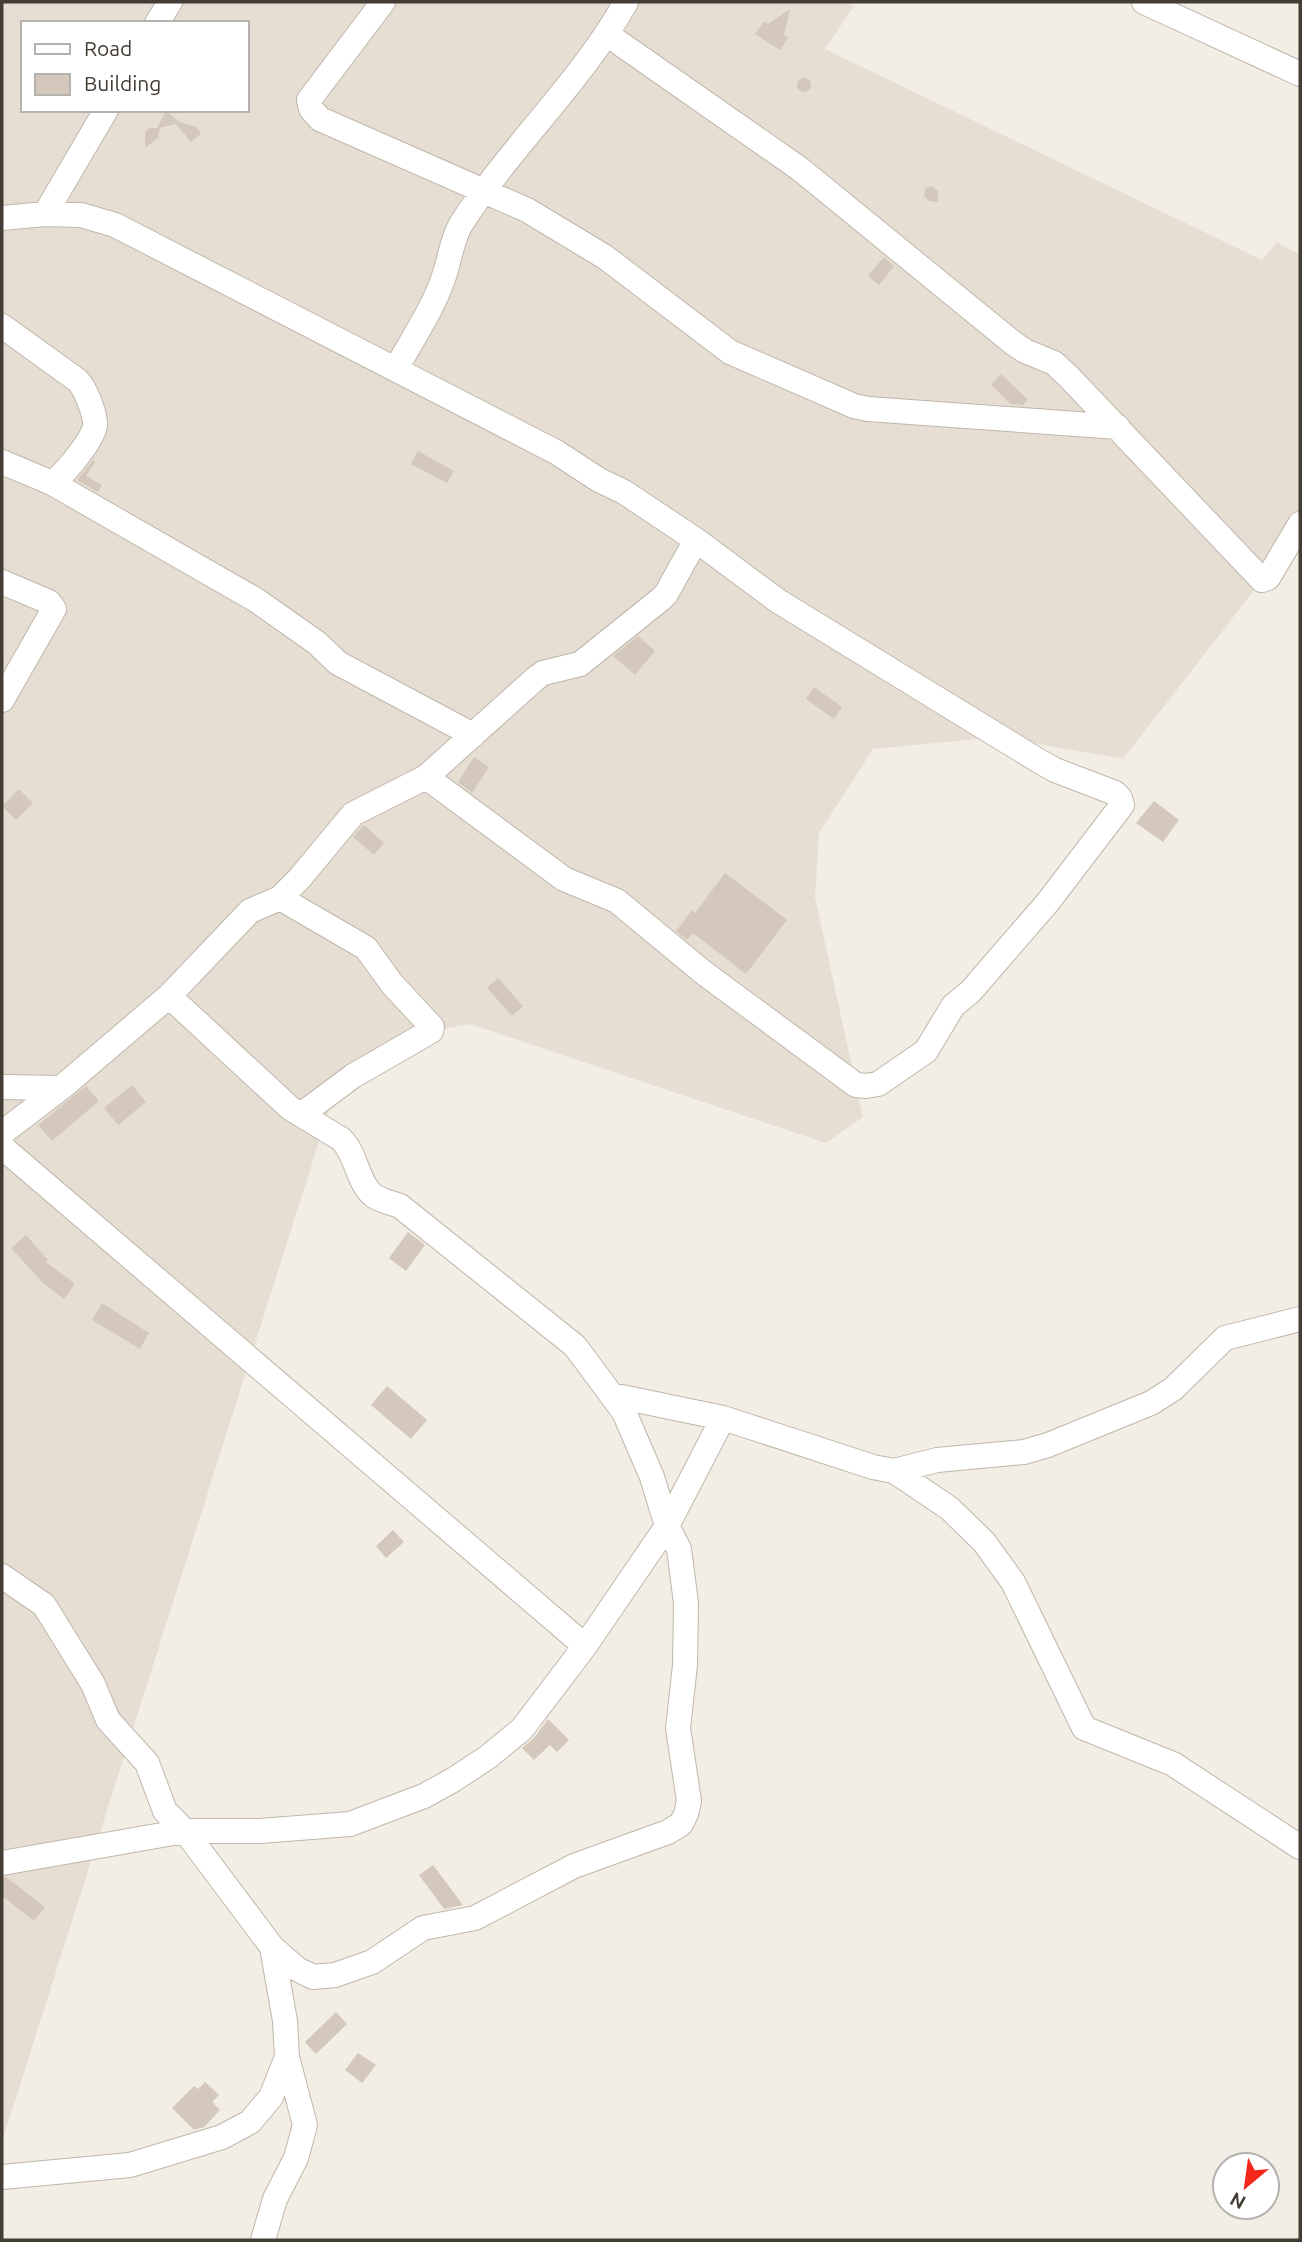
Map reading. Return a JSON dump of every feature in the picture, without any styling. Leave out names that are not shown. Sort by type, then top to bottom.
[{"type":"street","points":[[158,21],[170,2]]},
{"type":"street","points":[[383,2],[309,100],[311,109],[320,118],[527,210],[605,257],[730,352],[854,406],[1118,427]]},
{"type":"street","points":[[396,369],[443,281],[454,237],[485,191],[608,35],[626,2]]},
{"type":"street","points":[[1144,2],[1300,74]]},
{"type":"street","points":[[608,35],[800,169],[1013,343],[1024,351],[1054,363],[1262,580],[1268,578],[1300,524]]},
{"type":"street","points":[[45,214],[105,112]]},
{"type":"street","points":[[2,218],[45,214],[81,215],[115,225],[556,452],[598,480],[624,492],[696,540],[778,601],[1039,761],[1115,793],[1122,806],[1048,902],[971,991],[953,1006],[926,1051],[878,1084],[866,1086],[856,1084],[704,973],[617,901],[564,879],[426,777]]},
{"type":"street","points":[[2,327],[83,386],[95,420],[95,429],[70,467],[52,483]]},
{"type":"street","points":[[2,462],[52,483],[256,600],[317,643],[338,663],[474,735]]},
{"type":"street","points":[[2,1133],[61,1088],[169,996],[250,911],[280,898],[353,814],[426,777],[535,679],[543,673],[580,664],[661,599],[696,540]]},
{"type":"street","points":[[2,582],[49,602],[54,609],[2,700]]},
{"type":"street","points":[[280,898],[366,948],[393,984],[432,1027],[431,1031],[353,1076],[302,1114]]},
{"type":"street","points":[[2,1576],[44,1605],[93,1684],[108,1720],[143,1756],[160,1804],[185,1831],[272,1947],[297,1969],[313,1977],[335,1975],[373,1962],[423,1928],[475,1918],[574,1866],[668,1832],[681,1824],[686,1814],[689,1801],[678,1728],[685,1665],[686,1603],[679,1549],[667,1526],[652,1477],[624,1412],[575,1346],[400,1206],[377,1199],[369,1191],[348,1145],[290,1108],[169,996]]},
{"type":"street","points":[[2,1087],[61,1088]]},
{"type":"street","points":[[2,1147],[585,1646]]},
{"type":"street","points":[[883,1469],[1024,1451],[1048,1445],[1151,1403],[1173,1389],[1225,1338],[1300,1319]]},
{"type":"street","points":[[612,1395],[723,1418],[883,1469],[949,1508],[984,1542],[1013,1582],[1084,1728],[1173,1764],[1300,1847]]},
{"type":"street","points":[[2,1863],[185,1831],[260,1831],[350,1824],[424,1796],[488,1757],[522,1729],[585,1646],[667,1526],[723,1418]]},
{"type":"street","points":[[263,2240],[275,2199],[296,2158],[304,2125],[287,2057],[285,2021],[272,1947]]},
{"type":"street","points":[[2,2177],[130,2165],[222,2137],[250,2122],[271,2097],[287,2057]]},
{"type":"shaded area","points":[[2,2],[846,2],[854,6],[825,49],[1262,260],[1277,242],[1300,255],[1300,524],[1262,580],[1123,759],[999,737],[873,749],[819,833],[815,897],[863,1117],[826,1143],[470,1024],[431,1031],[336,1088],[2,2142]]},
{"type":"building","points":[[790,9],[784,35],[788,38],[780,50],[755,34],[764,21],[768,24]]},
{"type":"building","points":[[801,78],[807,78],[811,85],[807,92],[801,92],[797,88],[797,82]]},
{"type":"building","points":[[167,112],[179,122],[196,127],[201,134],[191,142],[176,124],[160,128],[158,138],[145,148],[145,132],[149,128],[157,128]]},
{"type":"building","points":[[932,186],[938,191],[938,202],[929,201],[924,196],[925,189]]},
{"type":"building","points":[[884,257],[894,266],[879,285],[868,276]]},
{"type":"building","points":[[1001,374],[1028,400],[1023,405],[1011,404],[991,385]]},
{"type":"building","points":[[418,451],[454,471],[447,483],[411,464]]},
{"type":"building","points":[[93,460],[95,462],[86,476],[102,485],[98,492],[77,480]]},
{"type":"building","points":[[638,636],[655,651],[635,675],[613,656]]},
{"type":"building","points":[[814,687],[842,707],[834,719],[806,699]]},
{"type":"building","points":[[474,757],[489,767],[472,793],[458,782]]},
{"type":"building","points":[[19,789],[33,803],[16,820],[2,806]]},
{"type":"building","points":[[1154,801],[1179,820],[1163,842],[1136,823]]},
{"type":"building","points":[[364,825],[384,843],[374,855],[353,837]]},
{"type":"building","points":[[725,873],[787,920],[746,974],[693,933],[687,940],[676,931],[692,910],[695,913]]},
{"type":"building","points":[[498,978],[523,1006],[512,1016],[487,988]]},
{"type":"building","points":[[132,1085],[146,1102],[118,1125],[104,1108]]},
{"type":"building","points":[[86,1086],[99,1101],[52,1141],[38,1125]]},
{"type":"building","points":[[408,1232],[425,1245],[406,1271],[389,1258]]},
{"type":"building","points":[[26,1235],[48,1260],[46,1262],[75,1284],[64,1299],[43,1283],[11,1248]]},
{"type":"building","points":[[102,1303],[149,1333],[140,1349],[92,1320]]},
{"type":"building","points":[[387,1386],[427,1420],[411,1439],[371,1405]]},
{"type":"building","points":[[393,1530],[404,1542],[386,1558],[376,1546]]},
{"type":"building","points":[[548,1719],[569,1740],[557,1752],[550,1745],[534,1760],[522,1748],[534,1738]]},
{"type":"building","points":[[433,1865],[463,1905],[444,1909],[419,1875]]},
{"type":"building","points":[[2,1877],[6,1877],[45,1907],[34,1921],[2,1896]]},
{"type":"building","points":[[336,2012],[347,2024],[316,2054],[305,2042]]},
{"type":"building","points":[[358,2053],[376,2065],[362,2083],[345,2070]]},
{"type":"building","points":[[205,2082],[219,2095],[212,2102],[220,2110],[204,2127],[194,2130],[172,2108],[194,2086],[198,2089]]}]
